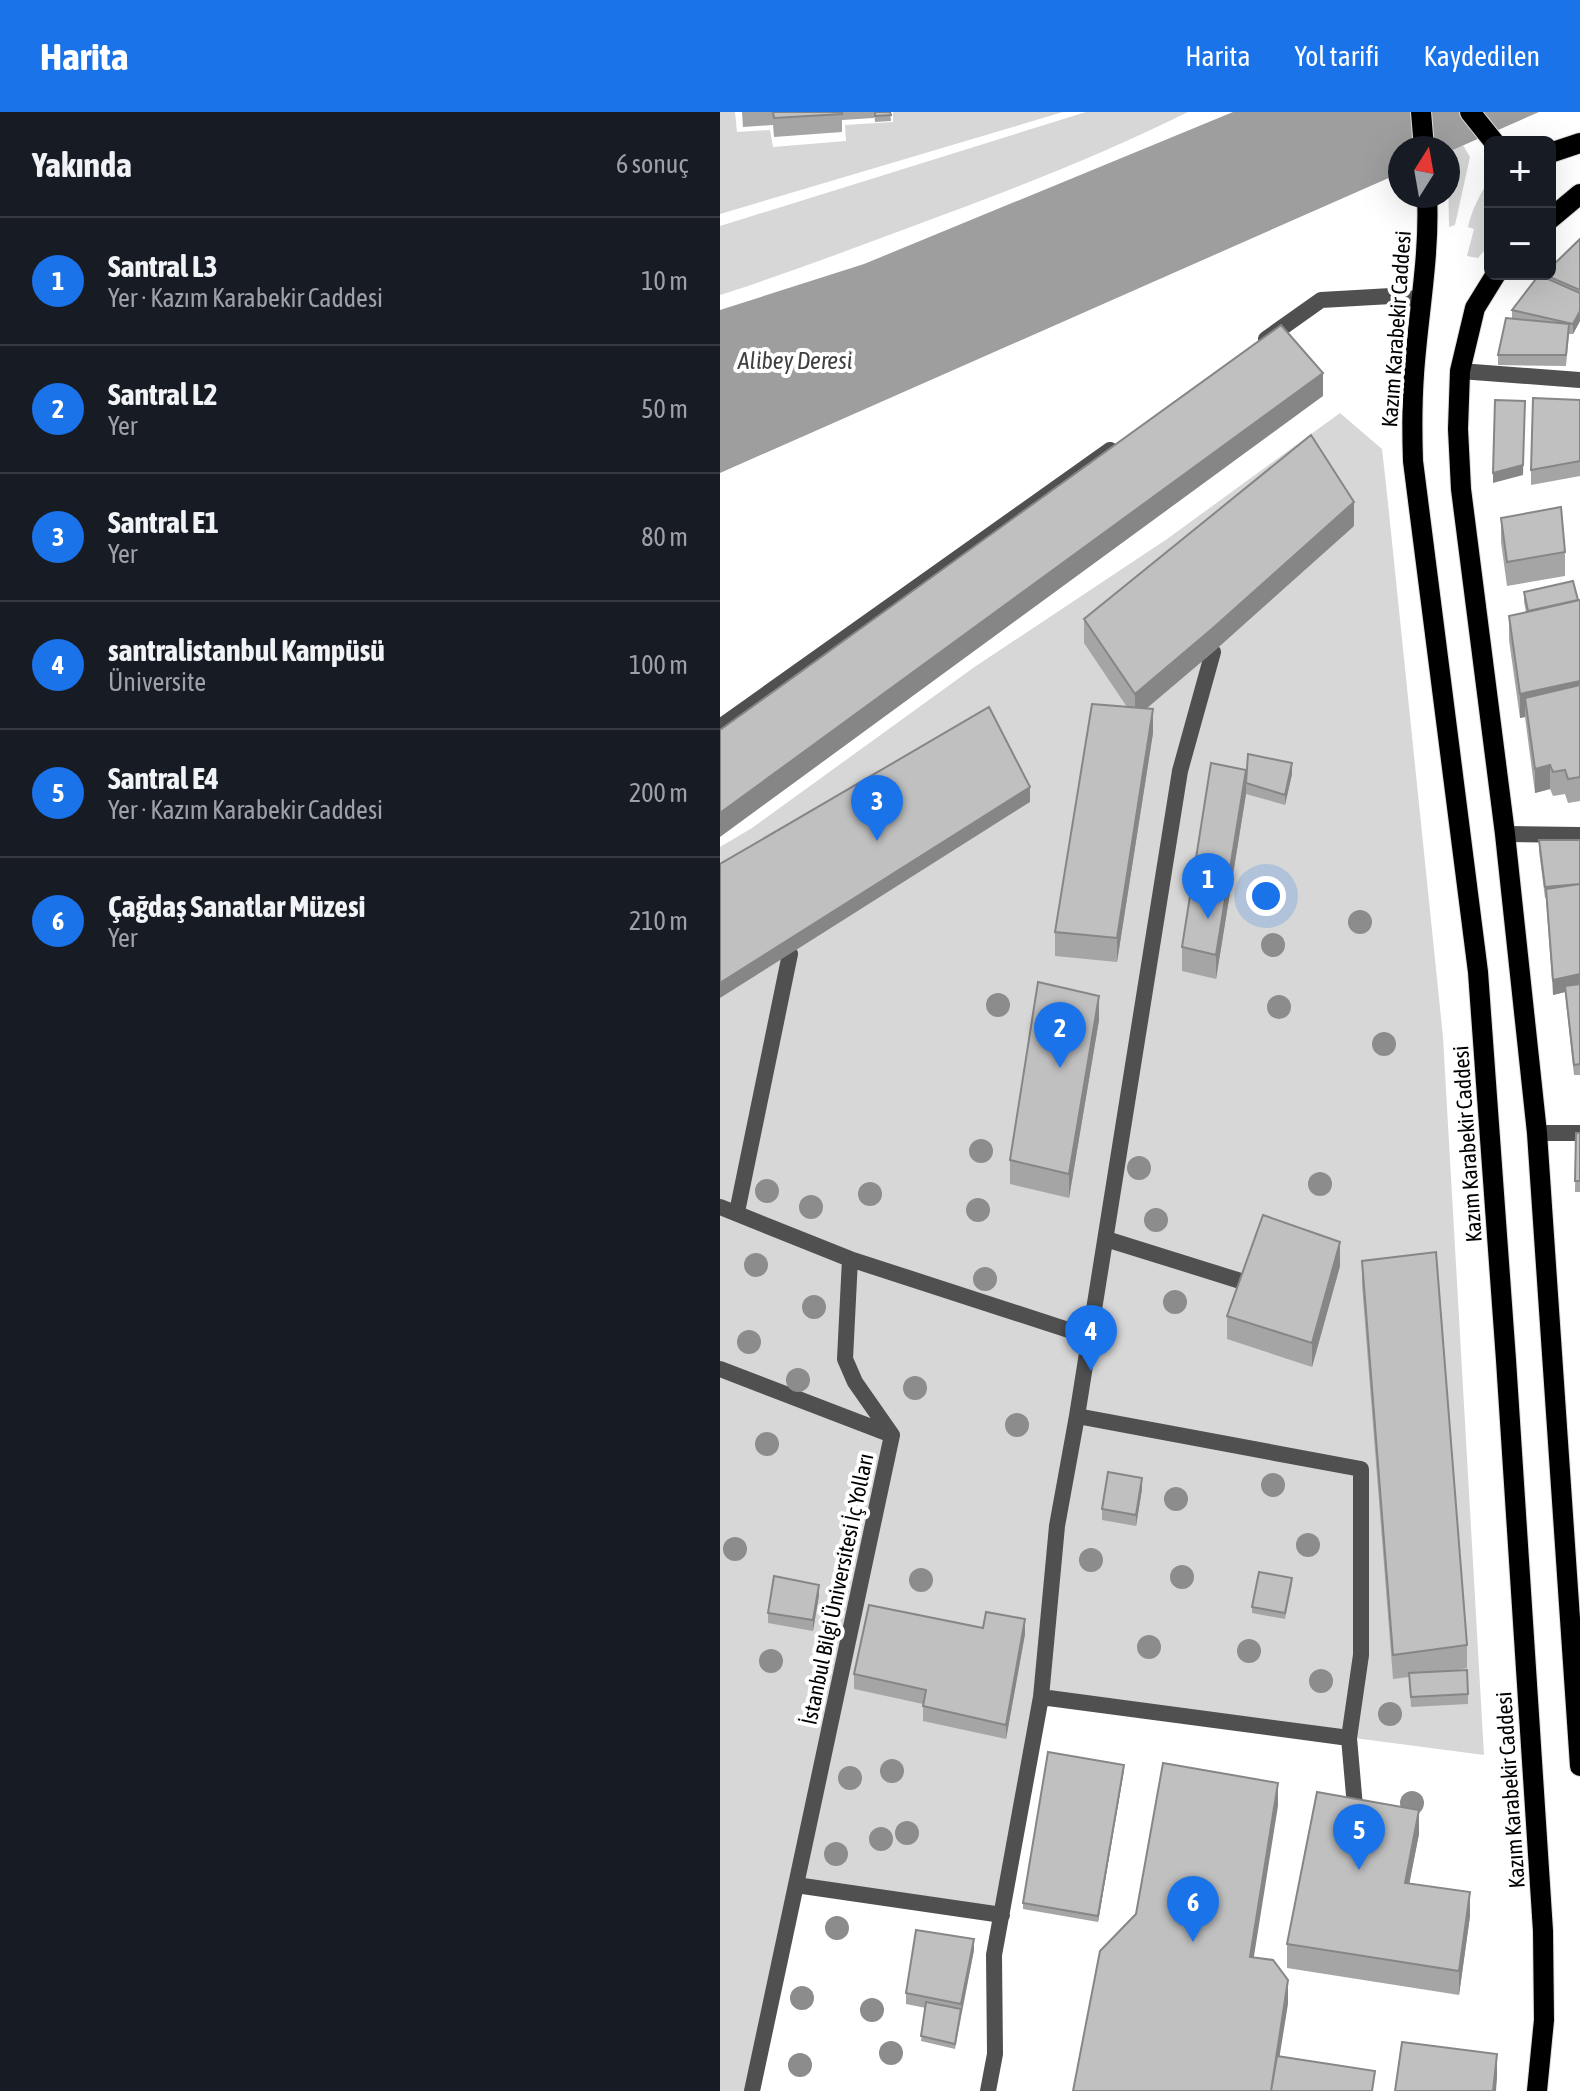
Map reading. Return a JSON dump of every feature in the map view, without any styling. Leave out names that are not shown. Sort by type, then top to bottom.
[{"type":"main road","points":[[1421,112],[1423,136]]},
{"type":"main road","points":[[1470,112],[1489,136]]},
{"type":"main road","points":[[1556,151],[1580,143]]},
{"type":"main road","points":[[1556,214],[1580,194]]},
{"type":"main road","name":"Kazım Karabekir Caddesi","points":[[1426,208],[1422,300],[1411,414],[1413,461],[1478,972],[1543,1931],[1544,2020],[1537,2091]]},
{"type":"main road","points":[[1492,280],[1475,308],[1460,371],[1458,429],[1461,489],[1505,834],[1537,1133],[1580,1766]]},
{"type":"street","points":[[1257,345],[1321,300],[1391,296],[1422,300]]},
{"type":"street","points":[[1460,371],[1580,380]]},
{"type":"street","points":[[720,727],[1129,436]]},
{"type":"street","points":[[988,2091],[995,2054],[994,1955],[1041,1697],[1057,1526],[1180,771],[1213,652]]},
{"type":"street","points":[[1505,834],[1580,835]]},
{"type":"street","points":[[737,1212],[790,954]]},
{"type":"street","points":[[1537,1133],[1580,1133]]},
{"type":"street","points":[[720,1207],[850,1259],[1090,1337]]},
{"type":"street","points":[[1106,1239],[1247,1283]]},
{"type":"street","name":"İstanbul Bilgi Üniversitesi İç Yolları","points":[[752,2091],[892,1435],[855,1382],[845,1359],[850,1259]]},
{"type":"street","points":[[720,1369],[892,1435]]},
{"type":"street","points":[[1077,1416],[1361,1469],[1361,1655],[1349,1738],[1356,1823]]},
{"type":"street","points":[[1041,1697],[1349,1738]]},
{"type":"street","points":[[796,1885],[1002,1915]]},
{"type":"shaded area","points":[[720,112],[735,112],[737,132],[770,130],[773,147],[846,141],[845,125],[893,122],[893,112],[1063,112],[720,214]]},
{"type":"shaded area","points":[[1086,112],[1188,112],[1019,186],[720,295],[720,226]]},
{"type":"shaded area","points":[[1447,118],[1458,136],[1447,136]]},
{"type":"shaded area","points":[[1460,140],[1470,157],[1460,202]]},
{"type":"shaded area","points":[[1484,190],[1484,251],[1478,258],[1467,256],[1474,229],[1468,227]]},
{"type":"shaded area","points":[[1449,208],[1459,208],[1455,225],[1449,227]]},
{"type":"shaded area","points":[[1340,413],[1382,449],[1388,503],[1443,1037],[1484,1755],[1041,1697],[1002,1915],[796,1885],[752,2091],[720,2091],[720,847],[752,828],[973,668],[1167,539]]},
{"type":"water","name":"Alibey Deresi","points":[[1233,112],[1539,112],[1460,147],[1460,136],[1388,136],[1388,178],[720,473],[720,310],[864,264]]},
{"type":"building","points":[[773,112],[842,112],[842,114],[774,118]]},
{"type":"building","points":[[875,112],[890,112],[891,115],[875,116]]},
{"type":"building","points":[[1580,239],[1580,290],[1556,280],[1556,262]]},
{"type":"building","points":[[1535,280],[1550,280],[1580,293],[1580,311],[1573,324],[1512,310]]},
{"type":"building","points":[[1506,318],[1569,324],[1566,355],[1498,355]]},
{"type":"building","points":[[1281,325],[1323,373],[720,813],[720,730]]},
{"type":"building","points":[[1533,398],[1580,400],[1580,461],[1531,470]]},
{"type":"building","points":[[1495,400],[1525,401],[1523,465],[1493,473]]},
{"type":"building","points":[[1311,435],[1354,502],[1135,694],[1084,619]]},
{"type":"building","points":[[1561,507],[1565,552],[1507,562],[1501,518]]},
{"type":"building","points":[[1573,581],[1578,600],[1528,611],[1524,592]]},
{"type":"building","points":[[1580,600],[1580,681],[1520,694],[1509,616]]},
{"type":"building","points":[[1580,685],[1580,777],[1568,779],[1565,770],[1553,772],[1550,765],[1535,769],[1525,698]]},
{"type":"building","points":[[1092,704],[1153,709],[1117,938],[1055,932]]},
{"type":"building","points":[[989,707],[1030,787],[720,983],[720,864]]},
{"type":"building","points":[[1248,754],[1292,763],[1285,795],[1246,783]]},
{"type":"building","points":[[1211,763],[1246,770],[1216,955],[1182,947]]},
{"type":"building","points":[[1539,840],[1580,840],[1580,884],[1545,887]]},
{"type":"building","points":[[1580,884],[1580,974],[1553,980],[1546,889]]},
{"type":"building","points":[[1038,982],[1099,996],[1069,1174],[1010,1160]]},
{"type":"building","points":[[1580,984],[1580,1064],[1574,1065],[1565,986]]},
{"type":"building","points":[[1576,1133],[1580,1133],[1580,1181],[1575,1181]]},
{"type":"building","points":[[1263,1215],[1340,1242],[1312,1343],[1227,1316]]},
{"type":"building","points":[[1436,1252],[1467,1645],[1393,1655],[1362,1261]]},
{"type":"building","points":[[1108,1472],[1142,1478],[1136,1515],[1102,1509]]},
{"type":"building","points":[[1259,1572],[1292,1578],[1285,1613],[1252,1607]]},
{"type":"building","points":[[774,1576],[819,1585],[813,1620],[768,1613]]},
{"type":"building","points":[[869,1605],[983,1628],[986,1612],[1025,1619],[1006,1725],[923,1706],[926,1690],[854,1674]]},
{"type":"building","points":[[1467,1670],[1468,1694],[1411,1697],[1409,1673]]},
{"type":"building","points":[[1048,1752],[1124,1765],[1098,1916],[1023,1903]]},
{"type":"building","points":[[1163,1763],[1278,1783],[1250,1957],[1273,1960],[1288,1980],[1271,2091],[1073,2091],[1100,1951],[1136,1914]]},
{"type":"building","points":[[1317,1792],[1419,1810],[1405,1883],[1470,1892],[1459,1971],[1287,1944]]},
{"type":"building","points":[[916,1930],[974,1939],[961,2004],[906,1993]]},
{"type":"building","points":[[926,2002],[961,2009],[955,2044],[921,2036]]},
{"type":"building","points":[[1402,2042],[1497,2054],[1493,2091],[1395,2091]]},
{"type":"building","points":[[1277,2056],[1375,2071],[1372,2091],[1271,2091]]},
{"type":"place","name":"Santral E1","points":[[877,841]]},
{"type":"place","name":"Santral L3","points":[[1208,919]]},
{"type":"place","name":"Santral L2","points":[[1060,1068]]},
{"type":"place","name":"santralistanbul Kampüsü","points":[[1091,1371]]},
{"type":"place","name":"Santral E4","points":[[1359,1870]]},
{"type":"place","name":"Çağdaş Sanatlar Müzesi","points":[[1193,1942]]}]
